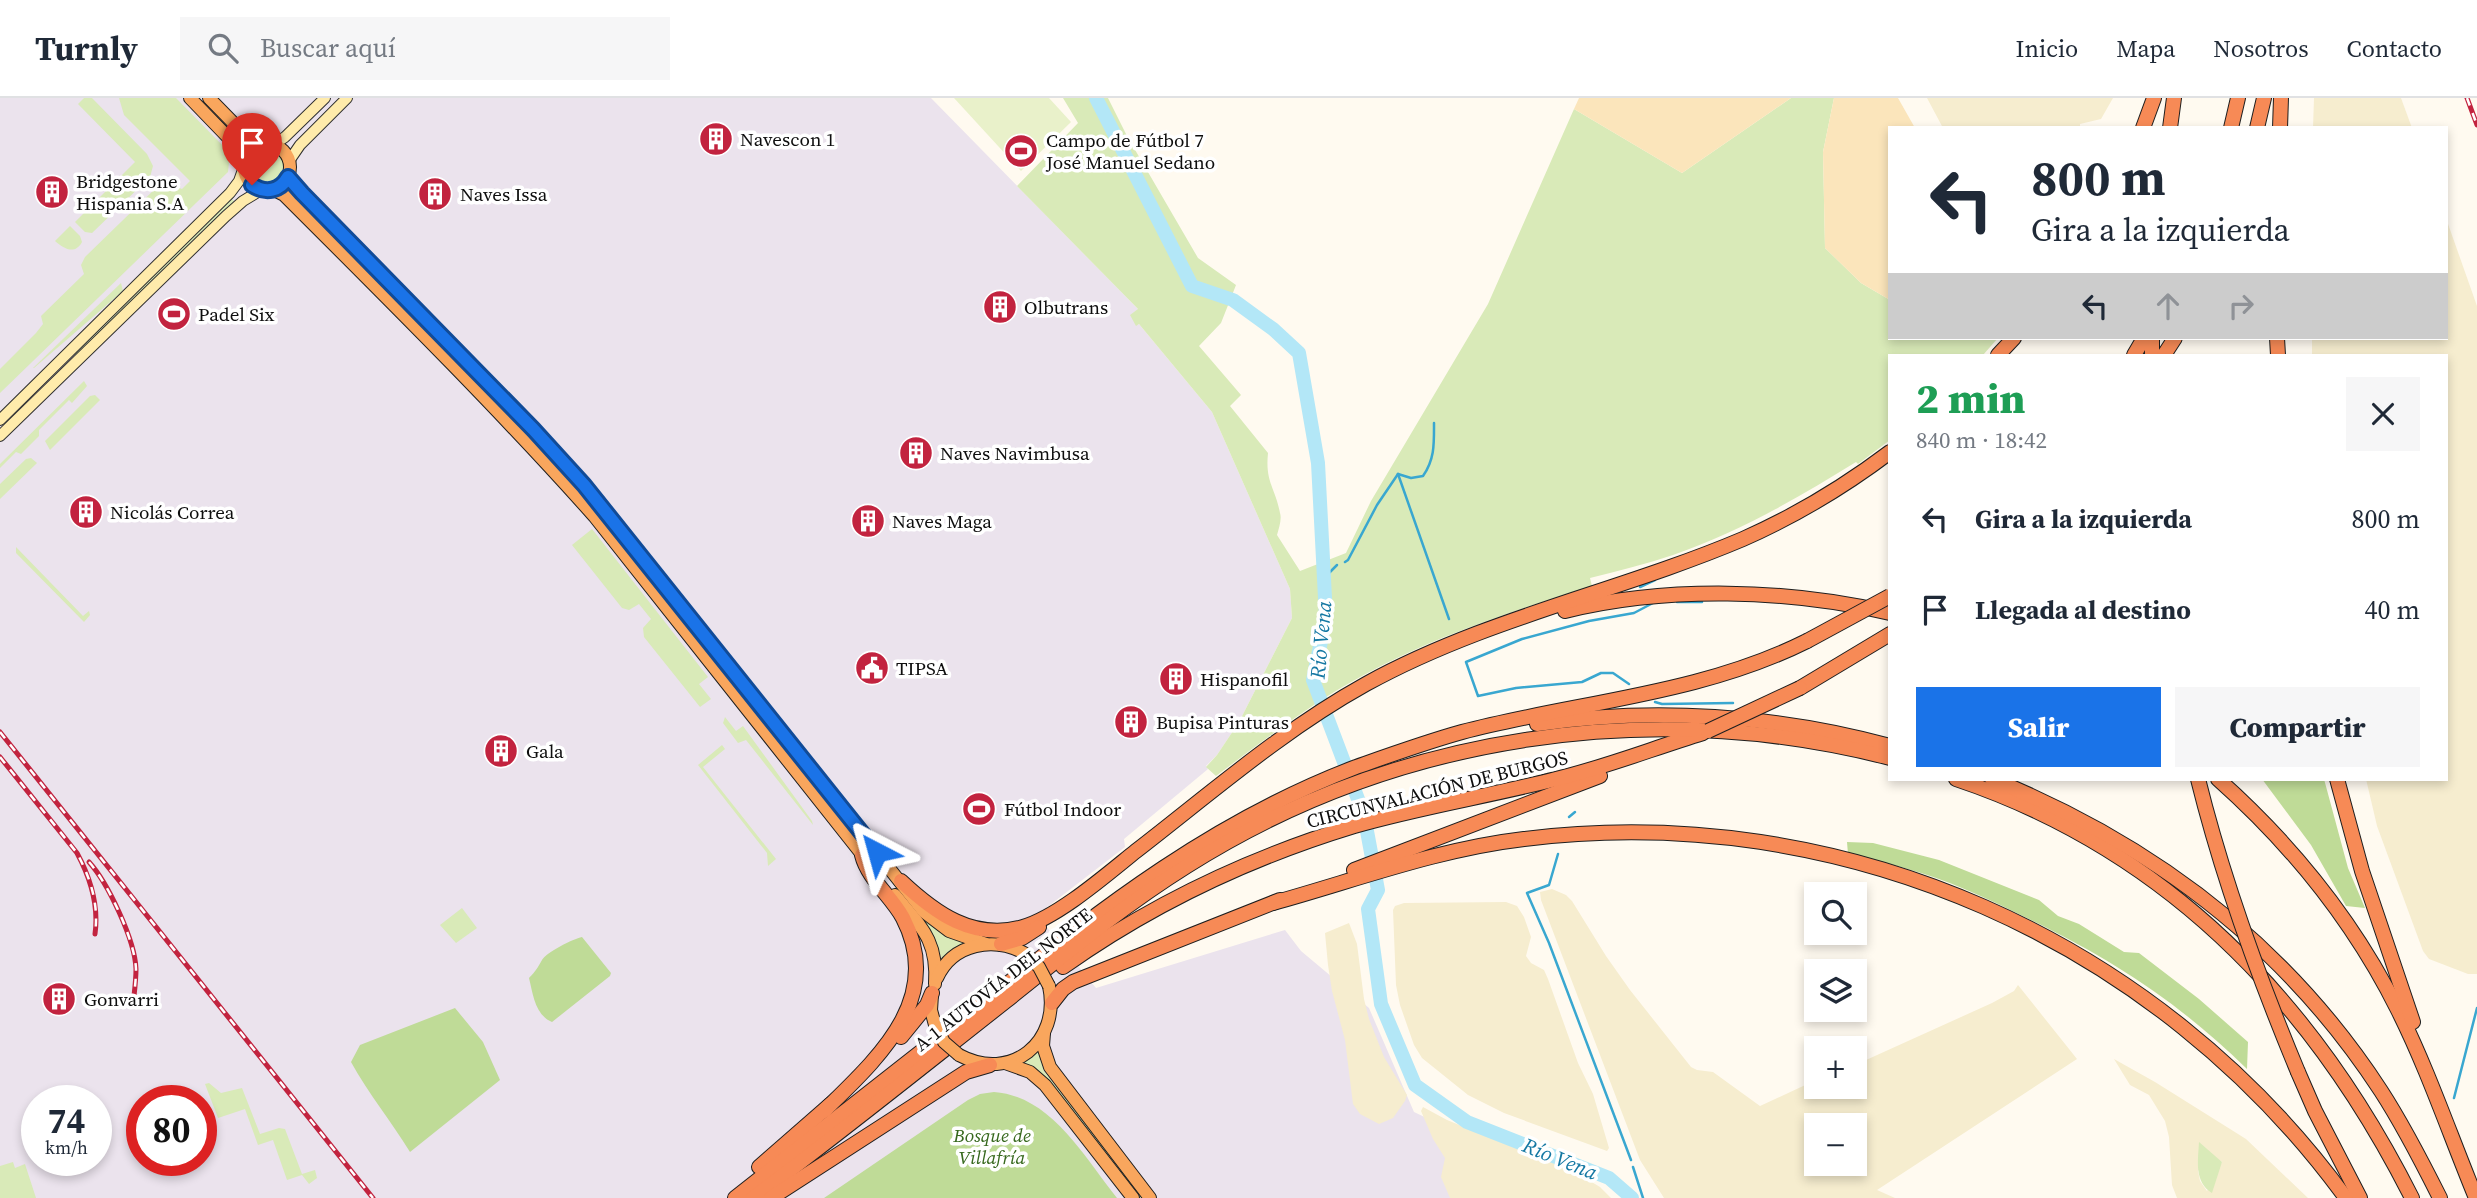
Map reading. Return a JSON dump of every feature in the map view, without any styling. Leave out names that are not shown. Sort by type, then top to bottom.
[{"type":"highway","points":[[190,98],[245,161],[248,181],[292,203],[554,471],[613,540],[926,933],[936,962],[931,1010],[935,1025],[944,1042],[959,1055],[990,1065]]},
{"type":"highway","points":[[209,98],[256,146],[273,145],[283,151],[289,161],[288,177],[283,184],[268,190]]},
{"type":"highway","points":[[2144,126],[2154,98]]},
{"type":"highway","points":[[2170,126],[2174,98]]},
{"type":"highway","points":[[2231,126],[2238,98]]},
{"type":"highway","points":[[2257,126],[2264,98]]},
{"type":"highway","points":[[2280,126],[2281,98]]},
{"type":"highway","points":[[245,161],[256,146]]},
{"type":"highway","points":[[288,177],[533,429],[613,518],[932,919],[958,935],[1026,954],[1039,967],[1049,986],[1052,1003]]},
{"type":"highway","points":[[1999,354],[2012,340]]},
{"type":"highway","points":[[723,1198],[824,1111],[915,1022],[927,1005],[941,971],[957,954],[974,946],[1022,938],[1038,929],[1269,746],[1315,715],[1388,672],[1488,628],[1650,574],[1744,538],[1805,507],[1888,453]]},
{"type":"highway","points":[[554,471],[565,477],[603,517],[613,518]]},
{"type":"highway","points":[[613,518],[613,540]]},
{"type":"highway","points":[[1438,649],[1521,622],[1570,610],[1661,596],[1784,597],[1888,612]]},
{"type":"highway","name":"CIRCUNVALACIÓN DE BURGOS","points":[[1182,855],[1218,831],[1287,805],[1338,775],[1393,763],[1460,733],[1638,696],[1720,675],[1807,642],[1888,597]]},
{"type":"highway","name":"CIRCUNVALACIÓN DE BURGOS","points":[[970,1030],[1129,922],[1229,871],[1356,826],[1585,772],[1707,731],[1800,688],[1888,635]]},
{"type":"highway","points":[[1393,763],[1540,724],[1652,716],[1776,724],[1840,734],[1888,746]]},
{"type":"highway","points":[[1393,763],[1516,740],[1630,729],[1765,734],[1888,758]]},
{"type":"highway","points":[[1150,1198],[1049,1068],[1044,1033],[1052,1003],[1063,989],[1083,977],[1273,903],[1418,853],[1707,731]]},
{"type":"highway","points":[[1961,781],[2045,815],[2098,845],[2176,898],[2229,943],[2261,974],[2319,1043],[2358,1102],[2412,1198]]},
{"type":"highway","points":[[1996,781],[2073,815],[2140,853],[2231,919],[2323,1013],[2361,1062],[2392,1109],[2440,1198]]},
{"type":"highway","points":[[2199,781],[2248,948],[2315,1111],[2360,1198]]},
{"type":"highway","points":[[2220,781],[2277,837],[2319,885],[2358,941],[2399,1012],[2476,1198]]},
{"type":"highway","points":[[2338,781],[2362,871],[2397,980],[2477,1190]]},
{"type":"highway","name":"A-1 AUTOVÍA DEL NORTE","points":[[753,1198],[1084,939],[1153,889],[1287,805]]},
{"type":"highway","points":[[1418,853],[1536,837],[1664,834],[1718,837],[1787,846],[1910,877],[1969,899],[2043,934],[2157,1006],[2225,1062],[2268,1103],[2346,1198]]},
{"type":"highway","points":[[824,1111],[890,1040],[904,1020],[915,987],[916,958],[911,935],[898,908],[867,869],[862,855]]},
{"type":"highway","name":"A-1 AUTOVÍA DEL NORTE","points":[[734,1198],[1079,927],[1182,855]]},
{"type":"highway","points":[[901,881],[944,916],[973,928],[999,930],[1036,922],[1106,875]]},
{"type":"highway","points":[[771,1198],[966,1072],[1005,1063],[1026,1054],[1044,1033]]},
{"type":"highway","points":[[1005,1063],[1023,1068],[1045,1085],[1133,1198]]},
{"type":"main road","points":[[273,145],[285,137],[325,98]]},
{"type":"main road","points":[[289,161],[296,149],[347,98]]},
{"type":"main road","points":[[0,420],[234,188],[245,161]]},
{"type":"main road","points":[[0,436],[226,216],[243,201],[268,190]]},
{"type":"shaded area","points":[[0,98],[931,98],[1138,309],[1137,325],[1139,324],[1212,412],[1290,589],[1292,618],[1239,722],[1217,755],[1206,766],[1208,769],[1124,839],[1125,847],[1037,915],[1096,988],[1285,930],[1301,951],[1369,1008],[1414,1112],[1560,1181],[1582,1198],[0,1198]]},
{"type":"shaded area","points":[[1927,98],[2113,98],[2101,119],[2080,126],[1942,126]]},
{"type":"shaded area","points":[[2314,98],[2401,98],[2411,126],[2313,126]]},
{"type":"shaded area","points":[[2448,224],[2477,306],[2477,974],[2468,974],[2429,959],[2423,951],[2377,826],[2366,781],[2448,781],[2448,354],[2312,354],[2312,340],[2448,340]]},
{"type":"shaded area","points":[[1552,889],[1566,895],[1630,990],[1691,1067],[1713,1072],[1760,1106],[1804,1086],[1804,1099],[1867,1099],[1867,1060],[1992,1003],[2014,991],[2018,985],[2077,1059],[1877,1190],[1895,1198],[1664,1198],[1640,1160],[1540,892]]},
{"type":"shaded area","points":[[1506,902],[1517,906],[1524,917],[1531,937],[1526,956],[1531,963],[1544,970],[1548,979],[1578,1063],[1593,1094],[1609,1148],[1607,1151],[1504,1113],[1468,1095],[1422,1058],[1414,1045],[1396,985],[1395,906],[1404,903]]},
{"type":"shaded area","points":[[1349,923],[1357,944],[1369,1019],[1384,1057],[1407,1095],[1393,1118],[1379,1124],[1360,1114],[1353,1104],[1345,1040],[1328,965],[1325,933]]},
{"type":"shaded area","points":[[2114,1059],[2246,1139],[2308,1198],[2177,1198],[2172,1185],[2169,1137],[2165,1121],[2149,1095],[2130,1085]],"holes":[[[2210,1153],[2222,1162],[2207,1191],[2200,1181],[2198,1171]]]},
{"type":"shaded area","points":[[1423,1107],[1447,1120],[1575,1172],[1600,1187],[1611,1198],[1450,1198],[1441,1177],[1445,1158],[1433,1139],[1421,1111]]},
{"type":"green space","points":[[84,98],[92,98],[147,154],[153,166],[150,177],[92,233],[85,232],[75,222],[135,162],[78,104]]},
{"type":"green space","points":[[119,98],[176,98],[230,153],[228,172],[0,393],[0,369],[43,324],[41,316],[84,274],[81,265],[85,257],[158,186],[168,183],[182,189],[190,181],[124,115]]},
{"type":"green space","name":"Campo de Fútbol 7 José Manuel Sedano","points":[[954,98],[1049,98],[1071,122],[1021,171]]},
{"type":"green space","points":[[1063,98],[1108,98],[1198,258],[1236,285],[1221,323],[1199,346],[1241,395],[1230,406],[1268,453],[1269,478],[1281,515],[1277,535],[1300,571],[1346,553],[1371,501],[1488,304],[1574,109],[1682,173],[1791,98],[1834,98],[1823,152],[1825,248],[1861,283],[1888,299],[1888,340],[1996,340],[1984,354],[1888,354],[1888,442],[1858,464],[1856,462],[1790,501],[1721,536],[1663,558],[1590,578],[1592,586],[1475,625],[1390,662],[1362,676],[1287,723],[1216,776],[1206,767],[1239,722],[1292,618],[1290,589],[1212,412],[1139,324],[1136,326],[1130,315],[1138,309],[1017,186],[1078,123]]},
{"type":"green space","points":[[267,150],[280,155],[285,168],[280,181],[267,186],[254,181],[249,168],[254,155]]},
{"type":"green space","points":[[231,198],[235,202],[76,356],[74,353]]},
{"type":"green space","points":[[301,199],[532,434],[567,474],[298,202]]},
{"type":"green space","points":[[70,226],[82,242],[73,250],[55,241]]},
{"type":"green space","points":[[121,283],[123,291],[33,368]]},
{"type":"green space","points":[[84,381],[87,386],[72,403],[69,400],[39,430],[39,436],[21,454],[16,452],[0,468],[0,464]]},
{"type":"green space","points":[[95,395],[100,400],[50,450],[45,441],[90,396]]},
{"type":"green space","points":[[31,458],[37,463],[0,499],[0,484],[26,459]]},
{"type":"green space","points":[[592,529],[708,677],[699,684],[711,699],[700,707],[644,637],[643,628],[651,619],[639,604],[629,610],[622,608],[572,545]]},
{"type":"green space","points":[[16,547],[83,616],[89,611],[90,615],[84,622],[16,553]]},
{"type":"green space","points":[[725,717],[736,731],[743,726],[813,825],[746,740],[738,743],[723,723]]},
{"type":"green space","points":[[722,745],[725,749],[703,767],[776,859],[768,866],[767,853],[698,765]]},
{"type":"green space","points":[[2263,781],[2325,781],[2348,868],[2365,908],[2346,906],[2311,845]]},
{"type":"green space","points":[[1847,842],[1873,843],[1939,860],[2039,900],[2058,916],[2079,924],[2124,952],[2139,953],[2199,999],[2248,1042],[2247,1069],[2172,1004],[2093,953],[2019,914],[1950,883],[1848,854]]},
{"type":"green space","points":[[894,887],[965,942],[948,952],[942,960],[932,933]]},
{"type":"green space","points":[[462,908],[477,928],[456,943],[440,925]]},
{"type":"green space","points":[[582,937],[611,973],[610,976],[552,1022],[538,1009],[529,978],[549,953]]},
{"type":"green space","points":[[455,1008],[483,1042],[500,1080],[410,1152],[351,1062],[360,1045]]},
{"type":"green space","points":[[1038,1052],[1044,1071],[1144,1198],[1138,1198],[1034,1068],[1023,1062]]},
{"type":"green space","points":[[242,1088],[260,1134],[279,1128],[285,1129],[302,1174],[315,1170],[317,1178],[309,1184],[302,1175],[287,1180],[273,1140],[258,1145],[245,1109],[218,1118],[217,1090],[221,1093]]},
{"type":"green space","name":"Bosque de Villafría","points":[[994,1092],[1033,1104],[1049,1116],[1079,1147],[1117,1198],[824,1198],[968,1100],[980,1094]]},
{"type":"green space","points":[[2199,1142],[2222,1162],[2212,1193],[2200,1177]]},
{"type":"green space","points":[[13,1162],[15,1168],[21,1166],[21,1176],[29,1176],[36,1198],[0,1198],[0,1166]]},
{"type":"sand","points":[[1579,98],[1791,98],[1682,173],[1574,109]]},
{"type":"sand","points":[[1834,98],[1898,98],[1914,126],[1888,126],[1888,299],[1861,283],[1825,248],[1823,152]]},
{"type":"waterway","name":"Río Vena","points":[[1096,98],[1192,286],[1233,300],[1273,329],[1299,353],[1318,463],[1326,617],[1313,680],[1364,815],[1378,890],[1368,909],[1381,1004],[1415,1085],[1467,1122],[1609,1178],[1632,1198]]},
{"type":"waterway","points":[[1398,474],[1411,478],[1423,476],[1432,457],[1434,423]]},
{"type":"waterway","points":[[1398,474],[1449,619]]},
{"type":"waterway","points":[[1345,562],[1398,474]]},
{"type":"waterway","points":[[1324,578],[1337,565]]},
{"type":"waterway","points":[[1640,587],[1655,580]]},
{"type":"waterway","points":[[1677,602],[1702,602]]},
{"type":"waterway","points":[[1629,684],[1613,673],[1601,673],[1582,682],[1516,688],[1478,696],[1466,662],[1522,639],[1589,621],[1634,613],[1653,603]]},
{"type":"waterway","points":[[1655,702],[1733,703]]},
{"type":"waterway","points":[[1569,817],[1575,812]]},
{"type":"waterway","points":[[1558,854],[1549,885],[1527,893],[1549,943],[1631,1160]]},
{"type":"waterway","points":[[2454,1098],[2477,1008]]},
{"type":"waterway","points":[[1633,1167],[1643,1198]]},
{"type":"railway","points":[[2467,98],[2477,125]]},
{"type":"railway","points":[[0,732],[373,1198]]},
{"type":"railway","points":[[0,757],[77,853],[93,892],[95,934]]},
{"type":"railway","points":[[89,862],[112,897],[126,928],[136,969],[134,996]]},
{"type":"place","name":"Navescon 1","points":[[716,139]]},
{"type":"place","name":"Campo de Fútbol 7 José Manuel Sedano","points":[[1021,151]]},
{"type":"place","name":"Bridgestone Hispania S.A","points":[[52,192]]},
{"type":"place","name":"Naves Issa","points":[[435,194]]},
{"type":"place","name":"Olbutrans","points":[[1000,307]]},
{"type":"place","name":"Padel Six","points":[[174,314]]},
{"type":"place","name":"Naves Navimbusa","points":[[916,453]]},
{"type":"place","name":"Nicolás Correa","points":[[86,512]]},
{"type":"place","name":"Naves Maga","points":[[868,521]]},
{"type":"place","name":"TIPSA","points":[[872,668]]},
{"type":"place","name":"Hispanofil","points":[[1176,679]]},
{"type":"place","name":"Bupisa Pinturas","points":[[1131,722]]},
{"type":"place","name":"Gala","points":[[501,751]]},
{"type":"place","name":"Fútbol Indoor","points":[[979,809]]},
{"type":"place","name":"Gonvarri","points":[[59,999]]},
{"type":"route","points":[[252,185],[265,191],[274,190],[288,177],[559,456],[613,518],[877,852]]}]
